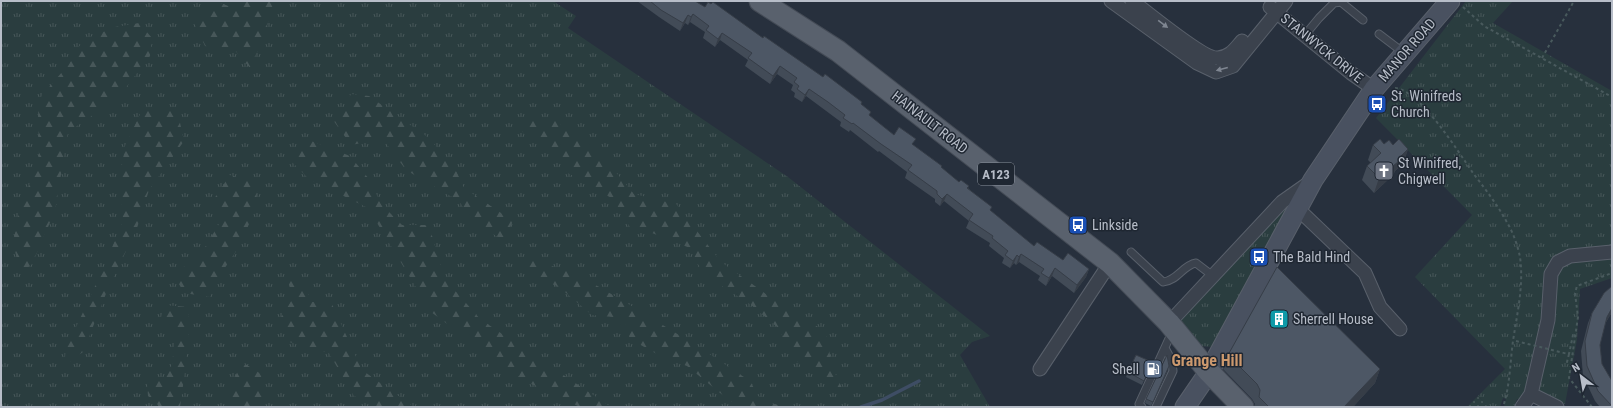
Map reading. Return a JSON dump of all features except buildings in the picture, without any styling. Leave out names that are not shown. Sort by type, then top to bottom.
[{"type":"main road","name":"HAINAULT ROAD","points":[[760,1],[838,51],[1110,263],[1169,333],[1190,347],[1209,372]]},
{"type":"main road","name":"MANOR ROAD","points":[[1185,407],[1209,372],[1313,180],[1375,88],[1404,54],[1456,4]]},
{"type":"main road","name":"A123","points":[[1209,372],[1243,407]]},
{"type":"street","points":[[1111,1],[1186,49]]},
{"type":"street","points":[[1132,1],[1186,49],[1197,63],[1216,72],[1233,66],[1274,7],[1286,1]]},
{"type":"street","name":"STANWYCK DRIVE","points":[[1274,7],[1351,73],[1375,88]]},
{"type":"street","name":"MANOR ROAD","points":[[1169,333],[1213,276],[1282,202],[1313,180]]},
{"type":"street","points":[[1298,209],[1365,273],[1380,307],[1400,329]]},
{"type":"street","points":[[1522,407],[1531,394],[1548,320],[1551,274],[1558,262],[1570,256],[1612,252]]},
{"type":"street","points":[[1040,369],[1110,263]]},
{"type":"street","points":[[1531,394],[1557,407]]},
{"type":"lane","points":[[1305,35],[1334,3],[1341,2],[1363,20]]},
{"type":"lane","points":[[1379,34],[1404,54]]},
{"type":"lane","points":[[1131,252],[1163,282],[1172,280],[1188,267],[1196,263],[1213,276]]},
{"type":"lane","points":[[1142,407],[1139,404],[1169,333]]},
{"type":"lane","points":[[1156,407],[1173,371],[1169,333]]},
{"type":"path","points":[[1542,58],[1574,1]]},
{"type":"path","points":[[1456,4],[1484,26],[1612,97]]},
{"type":"path","points":[[1375,88],[1397,88],[1405,91],[1429,113],[1445,131],[1494,201],[1509,226],[1520,257],[1521,275],[1520,297],[1510,371],[1503,407]]},
{"type":"path","points":[[1592,407],[1569,378],[1570,362],[1578,317],[1575,293],[1577,286],[1612,273]]},
{"type":"path","points":[[1570,362],[1567,362],[1568,354],[1573,335],[1576,334]]},
{"type":"path","points":[[1514,341],[1568,354]]},
{"type":"green space","points":[[1,1],[553,1],[576,16],[568,28],[788,177],[990,336],[972,342],[960,355],[990,407],[1,407]]},
{"type":"green space","points":[[233,1],[274,1],[264,37],[250,68],[233,48],[217,49],[205,46],[194,23],[218,2],[231,7]]},
{"type":"green space","points":[[1466,1],[1513,1],[1493,23],[1612,91],[1612,278],[1580,289],[1577,340],[1565,404],[1517,399],[1514,407],[1504,407],[1506,399],[1503,398],[1500,407],[1488,407],[1478,396],[1505,369],[1415,277],[1472,215],[1376,118]]},
{"type":"green space","points":[[139,23],[152,38],[150,56],[118,98],[68,132],[55,211],[32,264],[21,273],[13,244],[18,217],[39,157],[38,100],[69,64],[83,40],[115,27]]},
{"type":"green space","points":[[351,94],[369,96],[426,136],[453,164],[464,188],[513,221],[504,240],[476,225],[459,201],[406,170],[383,139],[351,145],[333,120],[343,110]]},
{"type":"green space","points":[[177,109],[184,141],[149,190],[137,228],[107,291],[83,352],[64,366],[66,349],[103,269],[123,221],[119,184],[125,146],[142,110]]},
{"type":"green space","points":[[553,119],[598,151],[634,194],[676,204],[721,262],[773,299],[826,332],[832,367],[843,390],[799,364],[777,327],[750,304],[703,274],[690,248],[652,233],[630,227],[613,199],[568,173],[547,141],[524,134],[516,121]]},
{"type":"green space","points":[[304,138],[350,156],[369,179],[381,204],[402,225],[429,225],[444,278],[480,319],[611,407],[580,407],[525,381],[431,312],[368,208],[309,179],[292,162]]},
{"type":"green space","points":[[230,175],[258,184],[255,210],[239,247],[220,275],[210,297],[184,293],[174,275],[186,265],[198,259],[222,219],[210,205]]},
{"type":"green space","points":[[1299,194],[1214,347],[1200,346],[1175,322]]},
{"type":"green space","points":[[521,257],[575,273],[697,346],[750,381],[760,399],[783,407],[739,407],[687,366],[664,358],[630,339],[623,318],[592,315],[559,287],[529,274]]},
{"type":"green space","points":[[286,275],[305,285],[311,302],[331,302],[362,370],[414,407],[379,407],[354,396],[329,353],[289,342],[278,322],[293,298]]},
{"type":"green space","points":[[164,305],[188,307],[188,344],[180,407],[158,407],[158,405],[148,396],[147,383],[163,379],[172,365],[175,336],[161,318]]},
{"type":"green space","points":[[242,362],[261,374],[264,390],[259,407],[229,407],[228,392]]},
{"type":"green space","points":[[1478,396],[1488,407],[1467,407]]},
{"type":"waterway","points":[[861,407],[882,400],[919,381]]},
{"type":"place","name":"St. Winifreds Church","points":[[1377,104]]},
{"type":"place","name":"St Winifred, Chigwell","points":[[1384,171]]},
{"type":"place","name":"Linkside","points":[[1078,225]]},
{"type":"place","name":"The Bald Hind","points":[[1259,257]]},
{"type":"place","name":"Sherrell House","points":[[1279,319]]},
{"type":"place","name":"Shell","points":[[1153,369]]},
{"type":"district","name":"Grange Hill","points":[[1207,360]]}]
